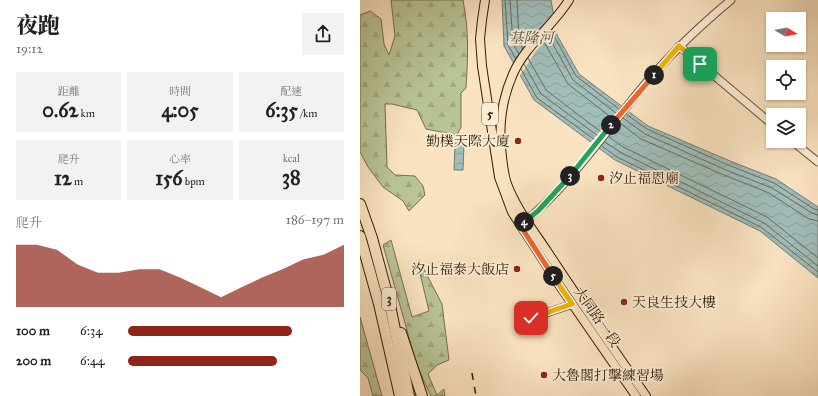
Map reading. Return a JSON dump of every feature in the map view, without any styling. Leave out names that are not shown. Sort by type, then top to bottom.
[{"type":"highway","name":"3","points":[[360,204],[372,238],[389,301],[409,396]]},
{"type":"highway","name":"3","points":[[360,236],[379,304],[400,396]]},
{"type":"highway","points":[[389,301],[422,396]]},
{"type":"main road","name":"大同路一段","points":[[485,0],[480,39],[481,54],[499,177],[512,212],[523,222],[646,396]]},
{"type":"main road","name":"大同路一段","points":[[569,0],[552,24],[523,57],[513,72],[500,119],[500,141],[507,183],[523,222],[572,304],[636,396]]},
{"type":"street","points":[[523,222],[538,211],[577,168],[637,93],[679,46],[697,28],[731,0]]},
{"type":"street","points":[[679,46],[766,119]]},
{"type":"street","points":[[801,148],[818,162]]},
{"type":"street","points":[[531,318],[572,304]]},
{"type":"green space","points":[[391,0],[463,0],[467,33],[468,55],[466,88],[461,93],[461,127],[457,135],[426,129],[417,110],[392,104],[385,104],[387,167],[395,175],[415,176],[423,186],[425,195],[409,211],[403,201],[383,187],[368,167],[360,152],[360,15],[370,11],[381,19],[384,44],[389,55],[395,36]]},
{"type":"green space","points":[[391,240],[412,317],[429,311],[418,265],[419,260],[442,304],[449,360],[437,365],[428,374],[437,395],[444,389],[445,396],[431,396],[417,366],[383,245]]},
{"type":"green space","points":[[360,317],[382,396],[373,396],[368,378],[360,370]]},
{"type":"water","name":"基隆河","points":[[502,0],[551,0],[557,35],[579,74],[648,126],[776,179],[818,207],[818,278],[760,231],[615,160],[534,100],[504,46]]},
{"type":"water","points":[[455,143],[464,143],[463,170],[454,170]]},
{"type":"pier","points":[[556,14],[558,28],[536,51],[519,77],[514,68]]},
{"type":"pier","points":[[623,104],[631,110],[597,150],[589,144]]},
{"type":"railway","points":[[472,373],[476,396]]},
{"type":"place","name":"勤樸天際大廈","points":[[518,141]]},
{"type":"place","name":"汐止福恩廟","points":[[601,178]]},
{"type":"place","name":"汐止福泰大飯店","points":[[517,269]]},
{"type":"place","name":"天良生技大樓","points":[[624,302]]},
{"type":"place","name":"大魯閣打擊練習場","points":[[544,375]]},
{"type":"route","points":[[531,318],[572,304],[520,225],[538,211],[577,168],[637,93],[679,46],[700,64]]}]
